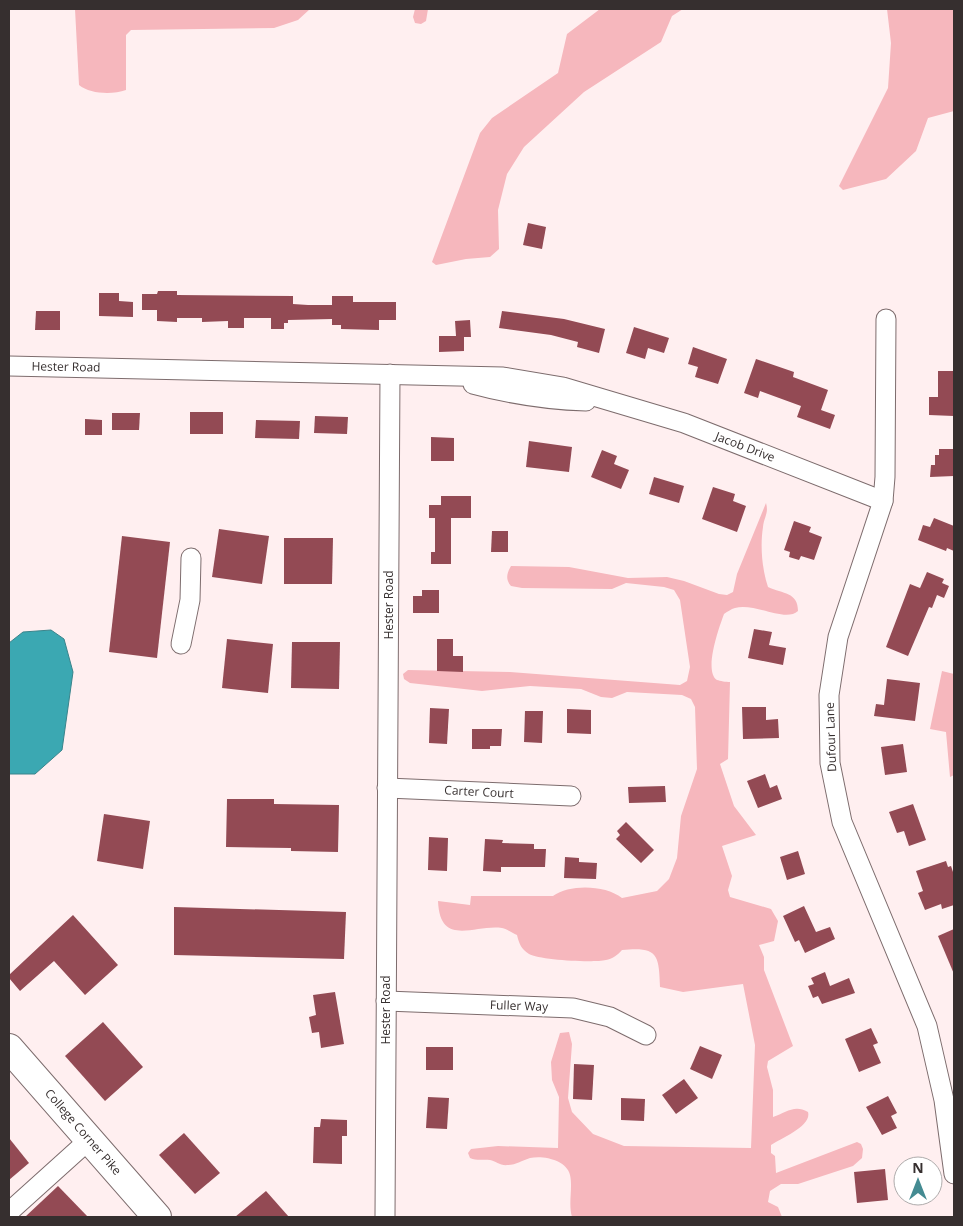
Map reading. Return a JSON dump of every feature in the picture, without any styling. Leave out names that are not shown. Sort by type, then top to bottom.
[{"type":"highway","name":"College Corner Pike","points":[[9,1048],[157,1217]]},
{"type":"street","name":"Dufour Lane","points":[[886,318],[883,501],[838,637],[829,695],[830,763],[842,822],[927,1026],[944,1100],[954,1174]]},
{"type":"street","name":"Hester Road","points":[[9,366],[390,374],[384,1217]]},
{"type":"street","name":"Jacob Drive","points":[[390,374],[448,377],[499,391],[560,400],[605,401],[684,423],[883,501]]},
{"type":"street","points":[[181,644],[190,600],[191,558]]},
{"type":"street","name":"Carter Court","points":[[387,788],[571,796]]},
{"type":"street","name":"Fuller Way","points":[[386,1001],[573,1008],[610,1017],[646,1035]]},
{"type":"street","points":[[9,1212],[90,1139]]},
{"type":"shaded area","points":[[75,9],[310,9],[298,20],[274,28],[131,30],[126,35],[126,90],[108,93],[95,92],[79,85]]},
{"type":"shaded area","points":[[415,9],[428,9],[426,21],[421,24],[415,23],[413,17]]},
{"type":"shaded area","points":[[600,9],[683,9],[672,16],[661,42],[584,92],[524,147],[507,174],[498,210],[499,249],[490,257],[466,259],[436,265],[432,262],[480,133],[492,118],[558,73],[567,34]]},
{"type":"shaded area","points":[[887,9],[954,9],[954,111],[928,118],[916,151],[886,179],[843,190],[839,186],[888,88],[891,43]]},
{"type":"shaded area","points":[[766,503],[767,510],[762,534],[762,550],[764,573],[768,587],[789,594],[795,600],[798,611],[785,615],[751,608],[734,608],[724,614],[716,637],[712,658],[713,675],[717,680],[730,682],[728,759],[720,764],[734,806],[756,835],[722,846],[732,876],[728,890],[730,897],[771,909],[778,921],[774,941],[759,945],[764,957],[764,970],[793,1046],[768,1061],[767,1067],[773,1090],[773,1117],[798,1109],[808,1112],[808,1117],[801,1127],[771,1145],[771,1153],[775,1156],[776,1173],[857,1142],[861,1144],[863,1149],[862,1158],[853,1166],[798,1184],[781,1184],[770,1191],[768,1202],[778,1207],[782,1217],[572,1217],[570,1175],[568,1170],[559,1162],[548,1158],[535,1157],[505,1165],[490,1160],[473,1159],[470,1158],[468,1153],[471,1149],[498,1146],[558,1148],[559,1097],[552,1080],[551,1062],[560,1033],[569,1032],[572,1044],[568,1098],[572,1112],[593,1134],[624,1146],[751,1148],[755,1045],[743,984],[683,992],[660,987],[657,960],[649,951],[643,950],[622,950],[613,958],[599,961],[566,960],[535,956],[522,948],[517,935],[504,929],[492,928],[461,931],[452,929],[445,924],[440,915],[438,901],[470,905],[471,896],[553,896],[569,889],[578,888],[597,888],[622,898],[657,891],[669,879],[677,858],[681,816],[697,769],[695,707],[691,699],[682,695],[627,692],[612,698],[601,697],[581,689],[530,686],[482,691],[410,683],[404,679],[403,674],[408,670],[510,672],[680,685],[687,681],[690,667],[680,600],[674,590],[664,587],[626,583],[612,589],[522,588],[511,586],[508,581],[507,576],[511,566],[569,567],[628,578],[667,577],[727,595],[733,592],[737,574]]},
{"type":"shaded area","points":[[942,671],[954,674],[954,775],[950,777],[946,732],[930,729]]},
{"type":"water","points":[[51,630],[64,639],[73,672],[62,750],[35,774],[9,774],[9,643],[23,632]]},
{"type":"building","points":[[528,223],[546,227],[542,249],[523,245]]},
{"type":"building","points":[[158,291],[177,291],[177,295],[293,296],[293,304],[308,305],[332,305],[332,296],[353,296],[353,302],[396,302],[396,320],[379,320],[379,330],[341,329],[341,325],[332,325],[332,319],[288,320],[288,323],[284,323],[284,329],[271,329],[271,318],[244,318],[244,328],[228,328],[228,321],[202,322],[202,318],[177,318],[177,322],[157,321],[157,310],[142,310],[142,294],[157,294]]},
{"type":"building","points":[[99,293],[119,293],[119,301],[133,302],[133,317],[99,316]]},
{"type":"building","points":[[36,311],[60,311],[60,330],[35,330]]},
{"type":"building","points":[[502,311],[564,319],[605,329],[599,353],[577,347],[578,342],[551,335],[499,328]]},
{"type":"building","points":[[470,320],[471,337],[464,337],[464,351],[439,352],[439,336],[456,336],[455,321]]},
{"type":"building","points":[[634,327],[669,338],[664,353],[648,348],[645,359],[626,353]]},
{"type":"building","points":[[693,347],[727,359],[718,384],[695,377],[698,367],[688,364]]},
{"type":"building","points":[[756,359],[794,372],[793,377],[828,390],[821,410],[835,415],[830,429],[797,417],[801,406],[760,391],[758,398],[744,393]]},
{"type":"building","points":[[938,371],[954,371],[954,416],[929,415],[929,397],[938,397]]},
{"type":"building","points":[[190,412],[223,412],[223,434],[190,434]]},
{"type":"building","points":[[112,413],[140,413],[139,430],[112,430]]},
{"type":"building","points":[[315,416],[348,417],[347,434],[314,433]]},
{"type":"building","points":[[85,419],[102,420],[102,435],[85,435]]},
{"type":"building","points":[[256,420],[300,421],[299,439],[255,438]]},
{"type":"building","points":[[431,437],[454,438],[454,461],[431,461]]},
{"type":"building","points":[[529,441],[572,447],[569,472],[526,467]]},
{"type":"building","points":[[939,449],[954,449],[954,476],[930,477],[931,465],[935,465],[935,455],[939,455]]},
{"type":"building","points":[[602,450],[617,456],[614,464],[629,470],[621,489],[591,477]]},
{"type":"building","points":[[654,477],[684,486],[679,503],[649,494]]},
{"type":"building","points":[[713,487],[735,494],[733,501],[746,506],[737,532],[702,519]]},
{"type":"building","points":[[441,496],[471,496],[471,518],[451,518],[451,564],[431,564],[431,552],[435,552],[435,518],[429,518],[429,505],[441,505]]},
{"type":"building","points":[[934,518],[954,526],[954,551],[947,548],[946,551],[918,540],[923,525],[930,527]]},
{"type":"building","points":[[794,521],[811,527],[809,532],[822,537],[814,560],[801,556],[799,560],[789,557],[790,552],[784,550]]},
{"type":"building","points":[[219,529],[269,536],[262,584],[212,577]]},
{"type":"building","points":[[492,531],[508,531],[508,552],[491,552]]},
{"type":"building","points":[[122,536],[170,542],[157,658],[109,652]]},
{"type":"building","points":[[284,538],[333,538],[332,584],[284,584]]},
{"type":"building","points":[[927,572],[944,579],[942,583],[949,586],[944,598],[937,595],[932,608],[929,607],[908,656],[886,647],[910,584],[920,588]]},
{"type":"building","points":[[422,590],[439,590],[439,613],[413,613],[413,596],[422,596]]},
{"type":"building","points":[[754,629],[772,632],[769,645],[786,648],[783,665],[748,658]]},
{"type":"building","points":[[227,639],[273,644],[268,693],[222,688]]},
{"type":"building","points":[[437,639],[453,639],[453,656],[463,656],[463,672],[437,671]]},
{"type":"building","points":[[292,642],[340,642],[339,689],[291,688]]},
{"type":"building","points":[[887,679],[920,683],[915,721],[874,716],[876,704],[884,705]]},
{"type":"building","points":[[742,707],[766,707],[766,720],[778,719],[779,738],[743,739]]},
{"type":"building","points":[[430,708],[449,709],[447,744],[429,743]]},
{"type":"building","points":[[567,709],[591,710],[591,734],[567,733]]},
{"type":"building","points":[[525,711],[543,711],[542,743],[524,742]]},
{"type":"building","points":[[472,729],[502,729],[501,746],[490,746],[490,749],[472,749]]},
{"type":"building","points":[[903,744],[907,772],[885,775],[881,747]]},
{"type":"building","points":[[765,774],[770,788],[777,785],[782,799],[758,808],[747,781]]},
{"type":"building","points":[[665,786],[666,802],[629,803],[628,787]]},
{"type":"building","points":[[227,799],[274,799],[274,804],[339,805],[338,852],[291,851],[291,848],[226,847]]},
{"type":"building","points":[[913,804],[926,840],[909,846],[904,831],[897,833],[889,812]]},
{"type":"building","points":[[104,814],[150,821],[143,869],[97,861]]},
{"type":"building","points":[[626,822],[654,850],[641,863],[616,839],[620,835],[617,831]]},
{"type":"building","points":[[429,837],[448,838],[447,871],[428,870]]},
{"type":"building","points":[[485,839],[503,840],[502,843],[534,844],[534,849],[546,849],[545,867],[501,867],[501,872],[483,871]]},
{"type":"building","points":[[798,851],[805,874],[787,880],[780,857]]},
{"type":"building","points":[[565,857],[579,858],[579,862],[597,863],[596,879],[564,878]]},
{"type":"building","points":[[946,861],[948,867],[951,866],[954,875],[954,905],[942,909],[941,904],[925,910],[918,893],[923,891],[916,871]]},
{"type":"building","points":[[804,906],[816,932],[830,927],[835,939],[805,953],[799,940],[795,942],[783,916]]},
{"type":"building","points":[[174,907],[346,912],[344,959],[174,955]]},
{"type":"building","points":[[73,915],[118,965],[85,995],[54,961],[20,991],[9,978],[9,975]]},
{"type":"building","points":[[954,929],[954,974],[938,936]]},
{"type":"building","points":[[825,972],[830,986],[849,978],[855,993],[822,1004],[818,996],[813,998],[808,986],[814,984],[811,978]]},
{"type":"building","points":[[335,992],[344,1044],[321,1048],[319,1032],[312,1033],[309,1017],[316,1015],[313,995]]},
{"type":"building","points":[[103,1022],[143,1067],[105,1101],[65,1056]]},
{"type":"building","points":[[871,1028],[878,1043],[873,1045],[881,1063],[859,1072],[845,1039]]},
{"type":"building","points":[[700,1046],[722,1055],[712,1079],[690,1069]]},
{"type":"building","points":[[426,1047],[453,1047],[453,1070],[426,1070]]},
{"type":"building","points":[[574,1064],[594,1065],[592,1100],[573,1099]]},
{"type":"building","points":[[684,1079],[698,1098],[676,1114],[662,1095]]},
{"type":"building","points":[[888,1096],[897,1113],[891,1116],[897,1128],[882,1135],[866,1107]]},
{"type":"building","points":[[428,1097],[449,1098],[447,1129],[426,1128]]},
{"type":"building","points":[[621,1098],[645,1099],[644,1121],[621,1120]]},
{"type":"building","points":[[321,1119],[347,1120],[347,1136],[342,1136],[342,1164],[313,1163],[314,1127],[320,1127]]},
{"type":"building","points":[[184,1133],[220,1173],[195,1194],[159,1155]]},
{"type":"building","points":[[9,1138],[29,1163],[9,1180]]},
{"type":"building","points":[[885,1169],[888,1200],[857,1203],[854,1172]]},
{"type":"building","points":[[58,1186],[88,1217],[25,1217]]},
{"type":"building","points":[[266,1191],[289,1217],[235,1217]]}]
